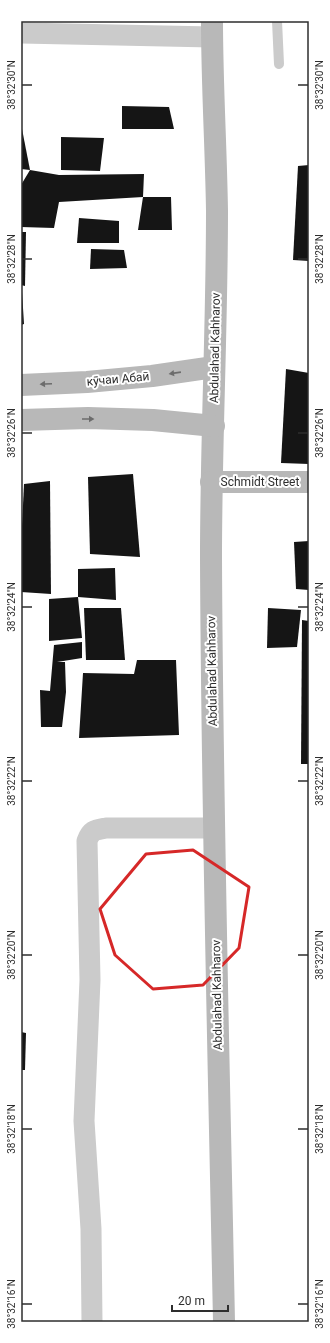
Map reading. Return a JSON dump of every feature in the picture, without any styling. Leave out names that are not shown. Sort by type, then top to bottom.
[{"type":"main road","name":"Abdulahad Kahharov","points":[[212,29],[216,211],[214,426],[211,482],[214,828],[224,1322]]},
{"type":"main road","name":"кӯчаи Абаӣ","points":[[21,385],[87,382],[152,376],[214,367]]},
{"type":"main road","points":[[21,420],[88,418],[153,420],[214,426]]},
{"type":"main road","name":"Schmidt Street","points":[[211,482],[309,482]]},
{"type":"street","points":[[21,33],[212,29]]},
{"type":"street","points":[[92,1322],[90,1229],[84,1120],[90,980],[87,841],[90,834],[95,830],[106,828],[214,828]]},
{"type":"lane","points":[[277,21],[278,64]]},
{"type":"highlighted area","points":[[193,850],[249,887],[239,948],[203,985],[153,989],[115,955],[100,909],[146,854]]},
{"type":"building","points":[[122,106],[169,107],[174,129],[122,129]]},
{"type":"building","points":[[22,129],[30,170],[21,169]]},
{"type":"building","points":[[61,137],[104,138],[100,171],[61,170]]},
{"type":"building","points":[[309,165],[309,261],[293,260],[298,166]]},
{"type":"building","points":[[30,170],[59,175],[144,174],[143,197],[59,202],[54,228],[21,227],[21,185]]},
{"type":"building","points":[[143,197],[171,197],[172,230],[138,230]]},
{"type":"building","points":[[79,218],[119,221],[119,243],[77,243]]},
{"type":"building","points":[[21,232],[26,232],[25,286],[21,285]]},
{"type":"building","points":[[91,249],[124,250],[127,268],[90,269]]},
{"type":"building","points":[[21,292],[24,324],[21,325]]},
{"type":"building","points":[[286,369],[309,373],[309,464],[281,463]]},
{"type":"building","points":[[133,474],[140,557],[90,554],[88,477]]},
{"type":"building","points":[[50,481],[51,594],[21,592],[21,547],[24,484]]},
{"type":"building","points":[[309,541],[309,590],[296,589],[294,542]]},
{"type":"building","points":[[115,568],[116,600],[78,597],[78,569]]},
{"type":"building","points":[[78,597],[82,638],[49,641],[49,599]]},
{"type":"building","points":[[84,608],[121,608],[125,660],[86,660]]},
{"type":"building","points":[[268,608],[301,610],[297,647],[267,648]]},
{"type":"building","points":[[302,620],[309,621],[309,764],[301,764]]},
{"type":"building","points":[[82,642],[82,658],[57,662],[65,662],[66,692],[62,727],[41,727],[40,690],[50,691],[54,645]]},
{"type":"building","points":[[137,660],[176,660],[179,735],[79,738],[83,673],[134,674]]},
{"type":"building","points":[[21,1032],[26,1033],[25,1070],[21,1070]]}]
